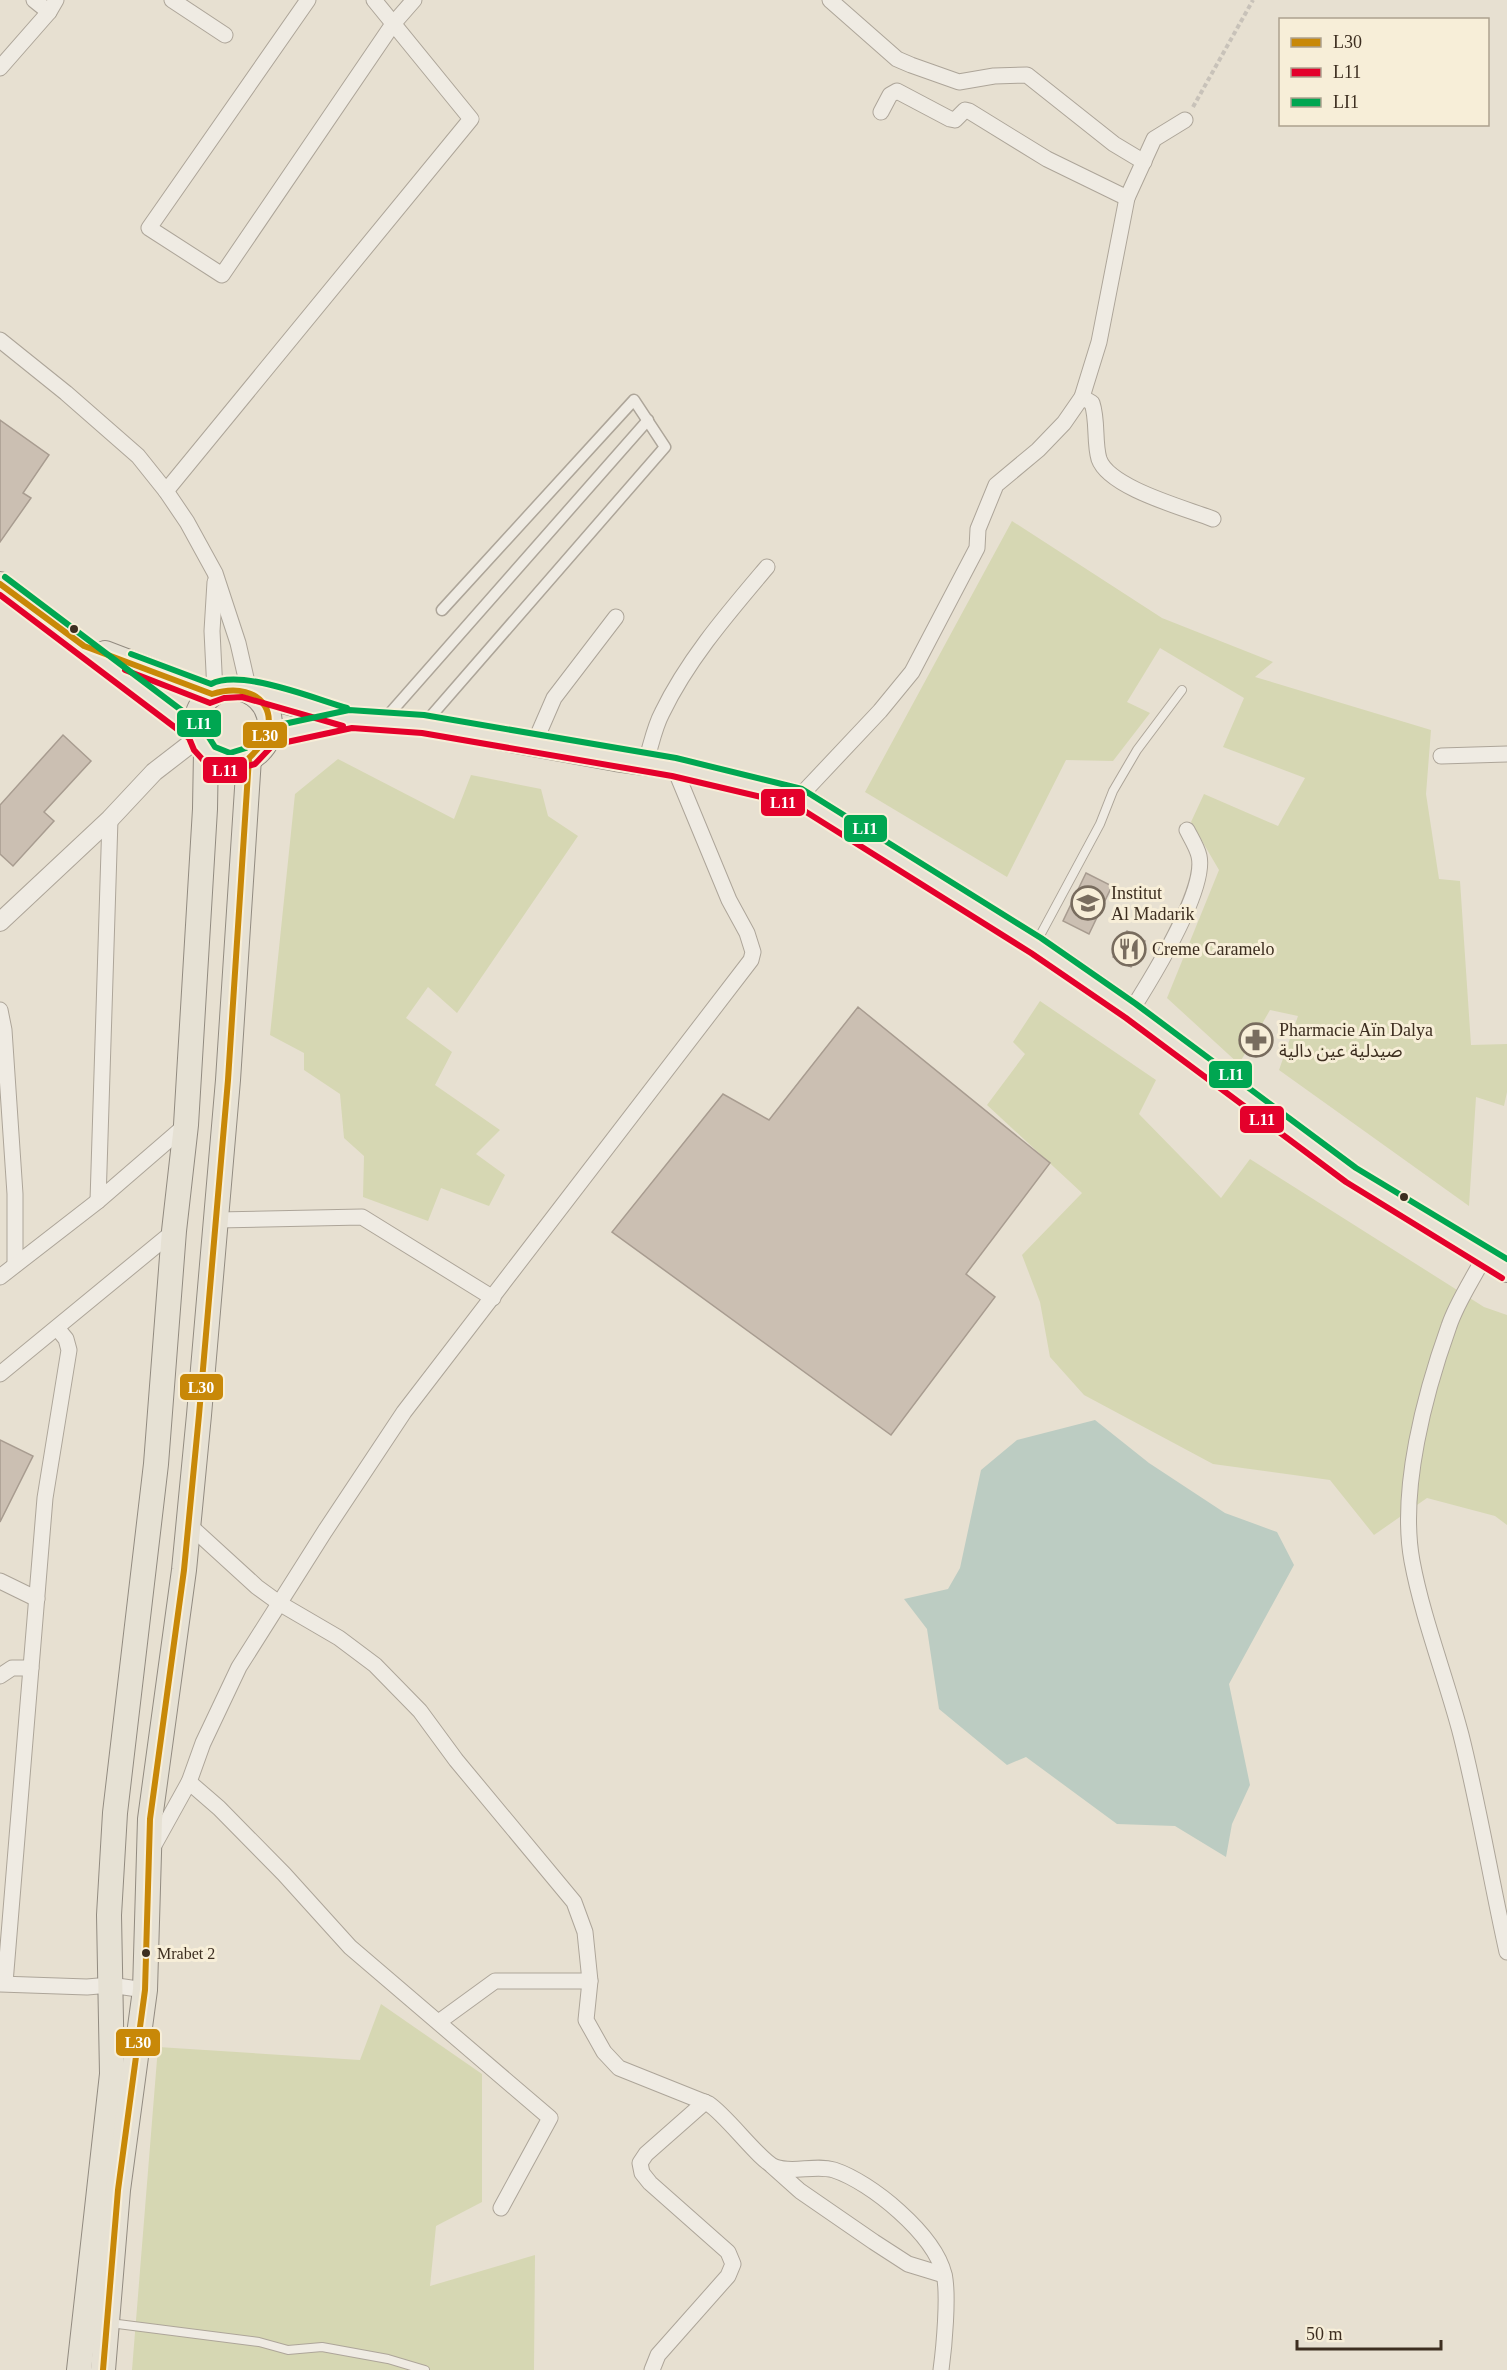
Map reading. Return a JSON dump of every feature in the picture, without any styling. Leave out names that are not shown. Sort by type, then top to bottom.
[{"type":"main road","points":[[0,584],[84,646],[200,740],[219,760],[234,762],[249,758],[257,753],[268,737],[270,720],[264,704],[251,692]]},
{"type":"main road","points":[[84,646],[214,693]]},
{"type":"main road","points":[[79,2370],[112,2074],[109,1915],[115,1813],[156,1464],[174,1231],[186,1125],[201,882],[200,740],[196,717],[202,704],[214,693],[232,687],[351,719],[382,723],[423,724],[646,761],[799,797],[1036,945],[1131,1011],[1351,1175],[1507,1270]]},
{"type":"main road","points":[[268,737],[351,719]]},
{"type":"main road","points":[[103,2370],[118,2190],[145,1990],[148,1855],[161,1728],[178,1624],[217,1220],[249,758]]},
{"type":"street","points":[[1,65],[52,6],[34,0]]},
{"type":"street","points":[[172,0],[225,35]]},
{"type":"street","points":[[308,0],[149,228],[222,275],[393,24],[414,0]]},
{"type":"street","points":[[166,491],[471,119],[374,0]]},
{"type":"street","points":[[830,0],[897,59],[911,65],[959,82],[994,76],[1027,75],[1114,144],[1144,162]]},
{"type":"street","points":[[881,112],[890,95],[897,91],[950,119],[955,120],[965,110],[969,111],[1047,159],[1126,198]]},
{"type":"street","points":[[799,797],[880,711],[912,672],[977,548],[978,529],[996,485],[1038,450],[1064,423],[1082,398],[1099,342],[1126,198],[1154,139],[1185,120]]},
{"type":"street","points":[[0,340],[66,393],[138,456],[166,491],[187,522],[215,573],[251,692]]},
{"type":"street","points":[[1082,398],[1092,404],[1096,418],[1099,460],[1114,478],[1213,519]]},
{"type":"street","points":[[423,724],[665,447],[634,400],[442,610]]},
{"type":"street","points":[[382,723],[648,420]]},
{"type":"street","points":[[646,761],[661,714],[681,679],[730,611],[767,567]]},
{"type":"street","points":[[214,693],[212,631],[215,573]]},
{"type":"street","points":[[534,744],[554,698],[616,617]]},
{"type":"street","points":[[0,922],[110,819],[154,772],[200,740]]},
{"type":"street","points":[[1441,756],[1507,754]]},
{"type":"street","points":[[148,1855],[189,1782],[220,1705],[279,1603],[404,1412],[752,960],[753,952],[747,933],[722,883],[674,767]]},
{"type":"street","points":[[98,1201],[110,819]]},
{"type":"street","points":[[1131,1011],[1159,968],[1198,879],[1199,856],[1187,830]]},
{"type":"street","points":[[0,1010],[4,1030],[5,1129],[15,1194],[10,1263]]},
{"type":"street","points":[[0,1277],[10,1263],[98,1201],[186,1125]]},
{"type":"street","points":[[217,1220],[362,1216],[493,1298]]},
{"type":"street","points":[[0,1374],[174,1231]]},
{"type":"street","points":[[1484,1257],[1446,1335],[1412,1464],[1409,1516],[1412,1560],[1450,1690],[1479,1806],[1507,1953]]},
{"type":"street","points":[[57,1328],[66,1339],[69,1350],[45,1498],[2,1983],[87,1987],[110,1985],[145,1990]]},
{"type":"street","points":[[188,1524],[241,1573],[279,1603],[375,1665],[420,1712],[456,1760],[574,1902],[585,1932],[590,1981],[586,2020],[604,2052],[619,2068],[705,2102],[721,2112],[772,2166],[800,2191],[908,2264],[944,2275]]},
{"type":"street","points":[[0,1581],[37,1599]]},
{"type":"street","points":[[0,1676],[12,1668],[31,1668]]},
{"type":"street","points":[[189,1782],[219,1808],[276,1866],[350,1947],[440,2021],[550,2118],[501,2208]]},
{"type":"street","points":[[440,2021],[495,1981],[590,1981]]},
{"type":"street","points":[[652,2370],[658,2355],[728,2276],[733,2264],[728,2252],[650,2183],[642,2173],[640,2163],[646,2154],[705,2102]]},
{"type":"street","points":[[772,2166],[785,2169],[830,2169],[846,2174],[904,2216],[938,2258],[944,2275],[941,2370]]},
{"type":"lane","points":[[1036,945],[1100,824],[1119,780],[1137,750],[1182,690]]},
{"type":"lane","points":[[106,2323],[259,2342],[288,2350],[322,2347],[388,2359],[425,2370]]},
{"type":"path","points":[[1185,120],[1252,0]]},
{"type":"green space","points":[[1012,521],[1162,618],[1273,662],[1255,677],[1431,730],[1426,794],[1439,879],[1460,881],[1471,1045],[1507,1044],[1507,1092],[1504,1106],[1476,1097],[1469,1206],[1279,1070],[1298,1016],[1270,1010],[1239,1064],[1167,998],[1219,870],[1191,822],[1204,794],[1278,826],[1305,778],[1223,747],[1244,698],[1160,648],[1127,702],[1150,713],[1113,761],[1066,760],[1007,877],[865,792]]},
{"type":"green space","points":[[338,759],[454,819],[471,775],[541,789],[548,816],[578,836],[457,1013],[428,987],[406,1018],[452,1052],[435,1085],[500,1130],[476,1154],[505,1175],[489,1206],[441,1188],[428,1221],[363,1197],[364,1156],[344,1138],[340,1094],[304,1070],[304,1053],[270,1035],[295,794]]},
{"type":"green space","points":[[1040,1001],[1156,1080],[1139,1114],[1221,1198],[1250,1159],[1484,1307],[1507,1315],[1507,1525],[1495,1516],[1427,1498],[1374,1535],[1330,1480],[1213,1464],[1084,1395],[1050,1357],[1040,1302],[1022,1255],[1082,1193],[987,1105],[1025,1054],[1013,1042]]},
{"type":"green space","points":[[381,2004],[482,2074],[482,2202],[436,2226],[430,2286],[535,2255],[534,2370],[132,2370],[158,2047],[360,2060]]},
{"type":"shaded area","points":[[1095,1420],[1149,1463],[1225,1513],[1277,1532],[1294,1565],[1229,1684],[1250,1785],[1232,1824],[1226,1857],[1175,1826],[1117,1824],[1026,1757],[1007,1765],[939,1709],[927,1629],[904,1599],[948,1589],[960,1568],[981,1470],[1017,1440]]},
{"type":"building","points":[[0,420],[49,455],[23,493],[31,498],[0,542]]},
{"type":"building","points":[[63,735],[91,761],[44,812],[54,821],[13,866],[0,854],[0,805]]},
{"type":"building","name":"Institut Al Madarik","points":[[1086,873],[1112,886],[1089,934],[1063,921]]},
{"type":"building","name":"Creme Caramelo","points":[[1127,931],[1145,941],[1131,967],[1113,957]]},
{"type":"building","points":[[858,1007],[1050,1163],[966,1274],[995,1297],[891,1435],[612,1232],[723,1094],[769,1120]]},
{"type":"building","points":[[0,1440],[33,1456],[0,1522]]},
{"type":"transit line","name":"LI1","points":[[5,577],[201,725],[215,747],[230,753],[246,748],[265,728],[349,710],[424,715],[676,758],[802,789],[1041,938],[1136,1004],[1356,1168],[1507,1259]]},
{"type":"transit line","name":"L30","points":[[0,584],[84,646],[212,694],[230,691],[245,692],[257,697],[265,706],[269,717],[261,744],[249,758],[228,1080],[199,1415],[184,1570],[150,1819],[145,1990],[118,2190],[103,2370]]},
{"type":"transit line","name":"L11","points":[[0,595],[189,738],[194,750],[204,761],[216,768],[229,771],[255,764],[273,745],[352,728],[422,733],[672,776],[795,805],[1031,953],[1126,1018],[1346,1182],[1502,1278]]},
{"type":"transit line","name":"LI1","points":[[131,654],[211,684],[224,680],[259,682],[347,708]]},
{"type":"transit line","name":"L11","points":[[125,670],[210,703],[224,698],[242,697],[343,726]]},
{"type":"place","name":"Institut Al Madarik","points":[[1088,903]]},
{"type":"place","name":"Creme Caramelo","points":[[1129,949]]},
{"type":"place","name":"Pharmacie Aïn Dalya صيدلية عين دالية","points":[[1256,1040]]},
{"type":"place","name":"Mrabet 2","points":[[146,1953]]}]
